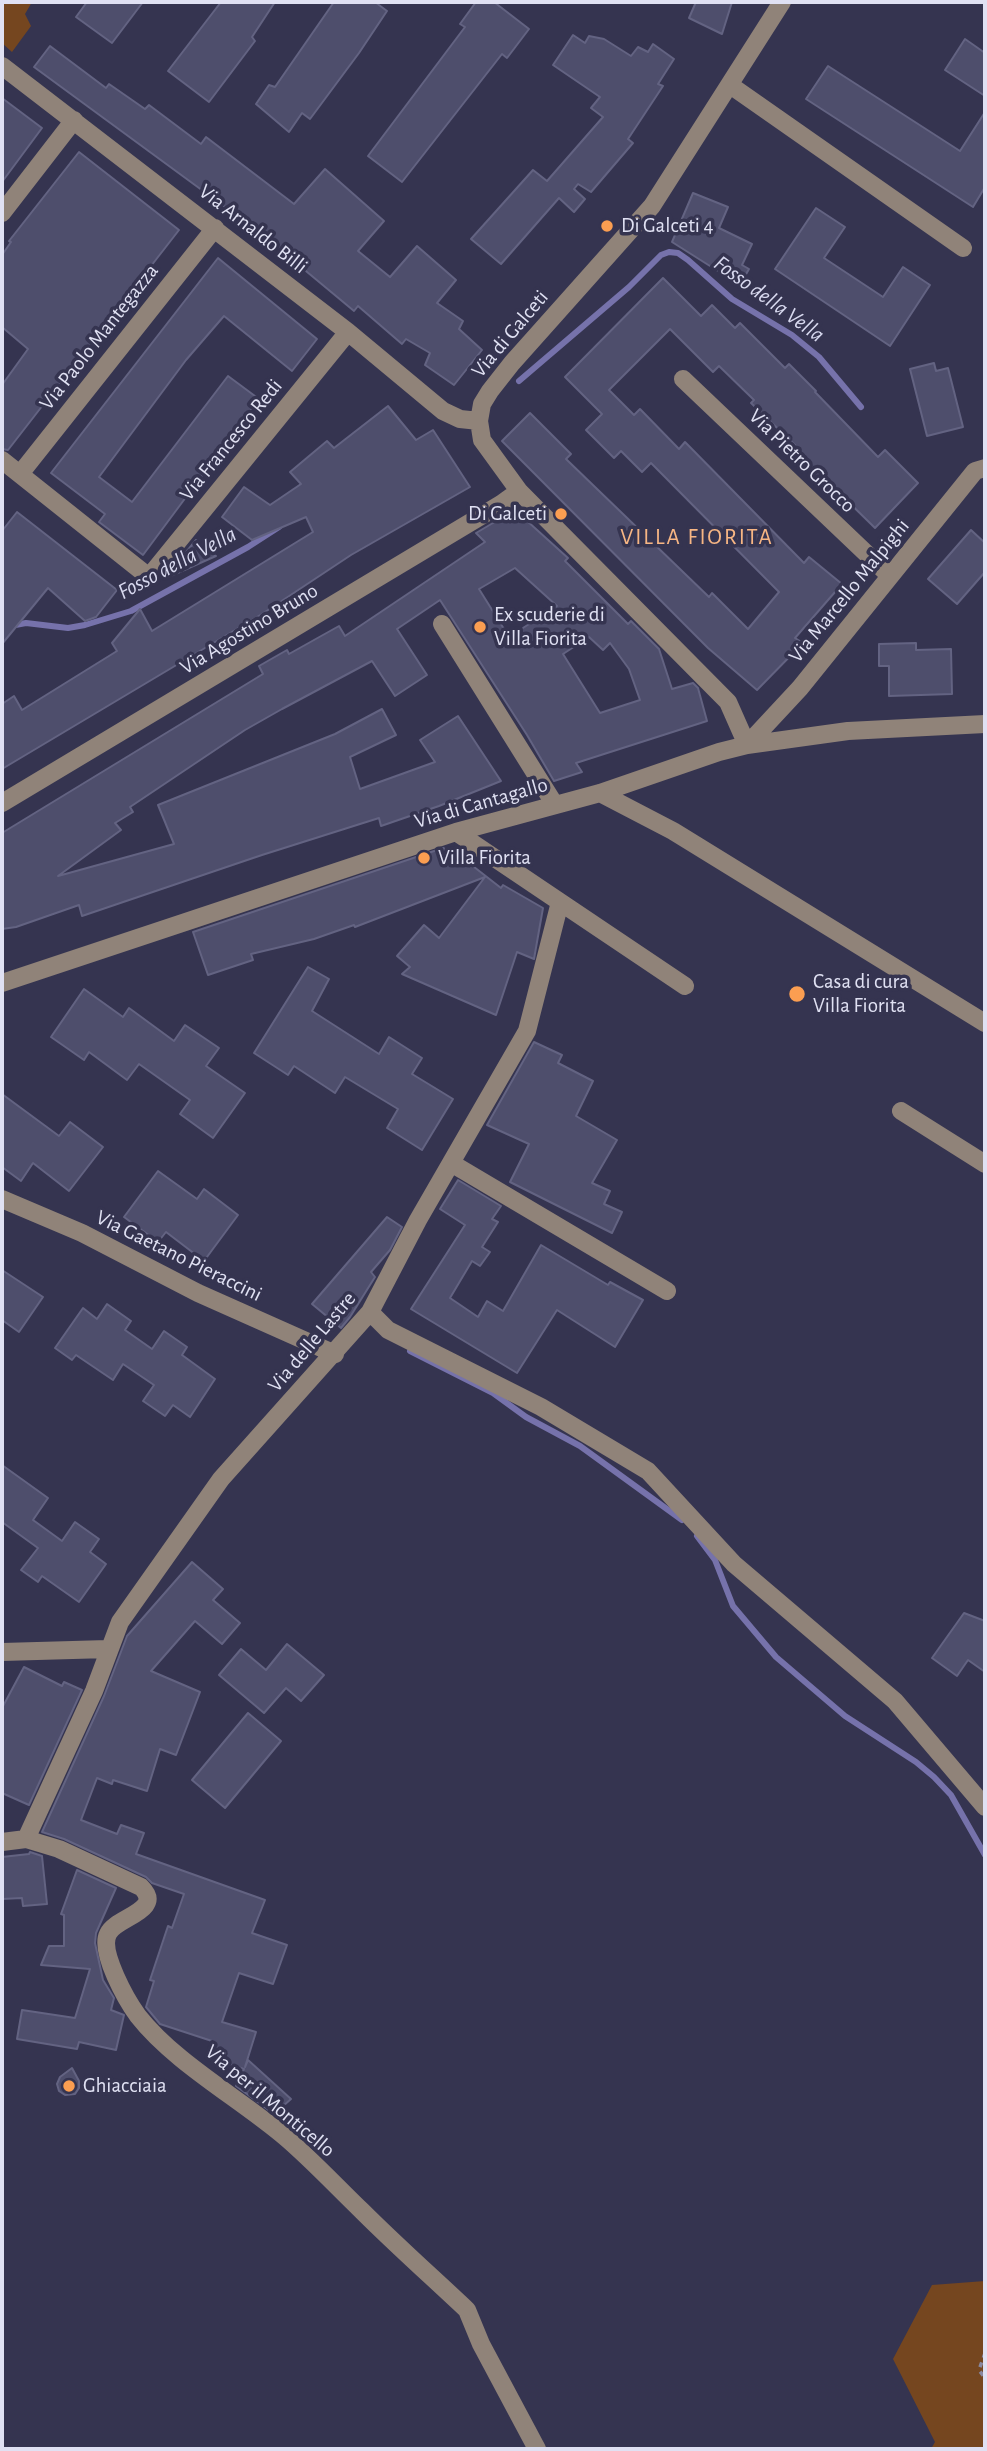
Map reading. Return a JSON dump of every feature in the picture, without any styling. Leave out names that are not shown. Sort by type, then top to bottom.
[{"type":"street","name":"Via di Galceti","points":[[479,421],[482,404],[489,391],[652,206],[782,2]]},
{"type":"street","name":"Via Arnaldo Billi","points":[[2,66],[348,332],[443,411],[460,419],[479,421]]},
{"type":"street","points":[[730,85],[963,248]]},
{"type":"street","points":[[2,213],[74,120]]},
{"type":"street","name":"Via Paolo Mantegazza","points":[[20,474],[215,228]]},
{"type":"street","name":"Via Francesco Redi","points":[[20,474],[149,578],[348,332]]},
{"type":"street","name":"Via Pietro Grocco","points":[[683,379],[890,576]]},
{"type":"street","points":[[479,421],[482,440],[519,491],[728,702],[747,745]]},
{"type":"street","points":[[2,460],[20,474]]},
{"type":"street","name":"Via Marcello Malpighi","points":[[747,745],[800,688],[975,471],[985,468]]},
{"type":"street","name":"Via Agostino Bruno","points":[[2,803],[519,491]]},
{"type":"street","points":[[442,624],[555,805]]},
{"type":"street","name":"Via di Cantagallo","points":[[4,981],[456,832],[600,793],[719,752],[747,745],[848,731],[985,724]]},
{"type":"street","points":[[600,793],[673,831],[985,1023]]},
{"type":"street","points":[[456,832],[685,986]]},
{"type":"street","name":"Via delle Lastre","points":[[26,1839],[93,1691],[120,1622],[221,1479],[370,1312],[418,1220],[527,1031],[560,902]]},
{"type":"street","points":[[901,1111],[985,1164]]},
{"type":"street","points":[[451,1163],[667,1291]]},
{"type":"street","name":"Via Gaetano Pieraccini","points":[[2,1199],[82,1233],[198,1293],[335,1354]]},
{"type":"street","points":[[370,1312],[388,1330],[541,1406],[648,1471],[734,1564],[895,1701],[985,1807]]},
{"type":"street","points":[[2,1652],[108,1649]]},
{"type":"street","points":[[2,1842],[26,1839]]},
{"type":"street","name":"Via per il Monticello","points":[[26,1839],[59,1849],[141,1887],[148,1899],[145,1907],[114,1926],[107,1934],[106,1943],[107,1958],[136,2014],[158,2039],[286,2138],[467,2310],[481,2344],[537,2449]]},
{"type":"path","points":[[985,2353],[979,2370],[985,2378]]},
{"type":"shaded area","points":[[2,2],[32,2],[25,14],[31,26],[12,52],[2,43]]},
{"type":"shaded area","points":[[985,2281],[985,2449],[931,2449],[935,2442],[893,2359],[932,2285]]},
{"type":"building","points":[[87,2],[143,2],[112,43],[76,17]]},
{"type":"building","points":[[221,2],[275,2],[252,37],[255,41],[209,102],[168,71]]},
{"type":"building","points":[[334,2],[375,2],[387,11],[310,119],[302,113],[289,132],[256,104],[269,85],[275,87]]},
{"type":"building","points":[[476,2],[494,2],[529,29],[507,58],[502,54],[402,182],[368,156],[465,27],[460,24]]},
{"type":"building","points":[[696,2],[732,2],[722,34],[689,18]]},
{"type":"building","points":[[573,35],[585,43],[589,36],[604,39],[631,56],[638,47],[648,52],[653,44],[674,59],[658,84],[663,86],[628,139],[633,143],[591,192],[578,184],[574,189],[585,199],[574,212],[559,198],[501,264],[471,239],[533,170],[547,181],[603,117],[591,108],[600,97],[553,65]]},
{"type":"building","points":[[965,39],[985,53],[985,96],[945,70]]},
{"type":"building","points":[[50,46],[106,88],[109,84],[145,109],[149,105],[201,144],[206,137],[294,204],[325,169],[384,221],[358,251],[390,277],[417,246],[456,280],[437,303],[463,321],[459,329],[482,350],[454,385],[425,365],[430,353],[406,339],[402,344],[358,306],[354,311],[259,232],[34,67]]},
{"type":"building","points":[[828,66],[960,151],[985,112],[985,187],[973,207],[806,99]]},
{"type":"building","points":[[2,98],[42,128],[2,182]]},
{"type":"building","points":[[79,152],[179,230],[8,450],[2,449],[2,385],[28,349],[2,327],[2,255],[11,242],[9,241]]},
{"type":"building","points":[[693,193],[728,207],[719,228],[752,244],[742,265],[749,269],[740,285],[672,242]]},
{"type":"building","points":[[816,208],[845,227],[824,258],[883,297],[903,267],[930,285],[890,346],[775,269]]},
{"type":"building","points":[[218,258],[317,339],[292,371],[224,316],[186,360],[99,477],[132,502],[228,376],[259,399],[143,555],[99,522],[105,514],[51,473]]},
{"type":"building","points":[[663,278],[701,316],[712,305],[735,328],[740,323],[785,368],[789,364],[878,457],[885,450],[918,483],[875,528],[823,477],[820,480],[791,449],[795,445],[751,403],[754,400],[719,366],[713,372],[670,329],[609,390],[634,415],[640,409],[679,449],[685,442],[804,563],[809,557],[842,584],[795,638],[803,643],[757,690],[708,648],[502,441],[530,413],[571,454],[566,459],[709,597],[712,593],[748,629],[779,592],[651,463],[642,472],[621,451],[614,458],[586,430],[602,414],[565,377]]},
{"type":"building","points":[[934,363],[936,371],[948,368],[963,427],[927,436],[910,369]]},
{"type":"building","points":[[388,406],[416,440],[433,430],[470,487],[351,555],[262,614],[2,769],[2,704],[14,696],[22,710],[117,651],[112,643],[140,609],[152,631],[313,532],[306,517],[252,540],[222,517],[244,487],[270,505],[301,484],[290,472],[327,441],[334,448]]},
{"type":"building","points":[[515,510],[568,558],[565,561],[628,624],[631,621],[659,649],[672,689],[693,683],[698,688],[707,721],[576,763],[582,772],[554,781],[440,600],[397,629],[427,675],[395,696],[372,661],[282,709],[245,730],[130,807],[133,812],[115,823],[121,830],[58,876],[174,844],[158,805],[335,734],[382,709],[396,735],[350,757],[360,789],[435,762],[420,740],[458,716],[501,781],[381,826],[379,818],[82,916],[79,905],[16,927],[2,929],[2,833],[263,674],[259,666],[287,650],[289,654],[339,626],[345,636],[485,542],[476,533]],"holes":[[[515,568],[557,606],[509,637],[479,589]],[[589,637],[603,650],[610,643],[629,669],[640,700],[600,713],[563,654]]]},
{"type":"building","points":[[17,512],[117,590],[96,617],[85,621],[48,588],[2,644],[2,531]]},
{"type":"building","points":[[971,530],[985,543],[985,572],[957,604],[928,579]]},
{"type":"building","points":[[196,540],[216,556],[164,579]]},
{"type":"building","points":[[916,643],[916,650],[951,649],[952,694],[889,696],[889,666],[879,666],[879,644]]},
{"type":"building","points":[[443,848],[460,856],[501,888],[503,885],[543,908],[534,959],[517,952],[496,1015],[402,974],[410,967],[397,956],[424,925],[439,938],[485,877],[355,927],[354,925],[314,939],[251,954],[253,960],[208,975],[193,932]]},
{"type":"building","points":[[308,967],[329,979],[312,1011],[379,1054],[389,1037],[422,1058],[412,1074],[453,1099],[422,1150],[387,1128],[398,1109],[345,1077],[335,1093],[294,1066],[288,1075],[254,1053]]},
{"type":"building","points":[[84,989],[123,1017],[129,1008],[174,1041],[185,1025],[219,1048],[206,1066],[245,1093],[213,1138],[180,1114],[190,1100],[139,1064],[127,1080],[89,1052],[84,1060],[51,1037]]},
{"type":"building","points":[[534,1042],[562,1055],[558,1063],[593,1081],[576,1116],[617,1140],[592,1183],[610,1191],[604,1204],[622,1212],[612,1233],[510,1182],[529,1144],[487,1125]]},
{"type":"building","points":[[2,1094],[59,1136],[70,1122],[103,1147],[69,1191],[33,1163],[21,1181],[2,1167]]},
{"type":"building","points":[[158,1171],[197,1199],[204,1189],[238,1215],[204,1261],[166,1232],[158,1242],[124,1217]]},
{"type":"building","points":[[458,1180],[501,1206],[492,1219],[498,1222],[482,1247],[490,1252],[480,1266],[472,1261],[450,1298],[478,1317],[487,1301],[503,1311],[541,1245],[608,1285],[610,1282],[643,1300],[615,1347],[557,1310],[517,1373],[411,1309],[465,1225],[440,1209]]},
{"type":"building","points":[[387,1217],[402,1227],[390,1250],[371,1272],[375,1277],[341,1328],[312,1304]]},
{"type":"building","points":[[2,1270],[43,1297],[19,1332],[2,1320]]},
{"type":"building","points":[[107,1304],[131,1321],[125,1330],[152,1349],[164,1331],[187,1347],[182,1355],[215,1379],[190,1417],[173,1405],[165,1416],[143,1401],[154,1385],[123,1364],[113,1380],[76,1355],[72,1360],[55,1348],[83,1308],[97,1319]]},
{"type":"building","points":[[2,1465],[48,1498],[33,1520],[62,1541],[75,1522],[99,1539],[90,1552],[106,1564],[79,1602],[42,1576],[38,1582],[21,1570],[38,1548],[2,1522]]},
{"type":"building","points":[[192,1562],[223,1589],[213,1600],[240,1623],[222,1644],[195,1621],[151,1671],[200,1692],[176,1755],[160,1749],[147,1791],[97,1778],[81,1820],[117,1834],[121,1825],[144,1833],[136,1854],[265,1900],[252,1933],[287,1945],[273,1984],[239,1973],[222,2022],[256,2032],[245,2067],[248,2060],[291,2099],[274,2114],[236,2086],[244,2069],[210,2058],[215,2042],[160,2024],[146,2007],[154,1981],[150,1980],[168,1926],[172,1928],[184,1894],[152,1883],[146,1877],[64,1839],[42,1832],[104,1696],[127,1636]]},
{"type":"building","points":[[964,1613],[985,1621],[985,1672],[968,1660],[957,1676],[932,1658]]},
{"type":"building","points":[[287,1644],[324,1675],[301,1701],[286,1688],[264,1713],[219,1675],[241,1649],[266,1670]]},
{"type":"building","points":[[24,1667],[62,1686],[64,1682],[82,1690],[29,1805],[2,1793],[2,1708]]},
{"type":"building","points":[[248,1713],[281,1741],[225,1808],[192,1780]]},
{"type":"building","points":[[30,1852],[42,1856],[47,1904],[23,1906],[22,1898],[2,1899],[2,1857]]},
{"type":"building","points":[[77,1870],[116,1888],[96,1933],[95,1943],[103,1980],[114,1998],[111,2010],[124,2015],[116,2050],[79,2042],[77,2049],[17,2039],[22,2010],[75,2018],[90,1969],[41,1965],[49,1946],[64,1946],[64,1915],[61,1914]]},
{"type":"building","name":"Ghiacciaia","points":[[72,2068],[79,2081],[79,2088],[75,2094],[65,2095],[59,2091],[57,2084],[60,2077]]},
{"type":"waterway","name":"Fosso della Vella","points":[[519,381],[629,287],[661,255],[669,252],[678,253],[732,299],[792,335],[819,357],[861,407]]},
{"type":"waterway","name":"Fosso della Vella","points":[[2,631],[10,626],[26,623],[68,628],[131,611],[279,527]]},
{"type":"waterway","points":[[410,1351],[493,1393],[526,1417],[580,1446],[682,1520]]},
{"type":"waterway","points":[[697,1536],[715,1560],[733,1606],[776,1657],[845,1716],[916,1762],[934,1777],[951,1795],[985,1855]]},
{"type":"place","name":"Di Galceti 4","points":[[607,226]]},
{"type":"place","name":"Di Galceti","points":[[561,514]]},
{"type":"place","name":"Ex scuderie di Villa Fiorita","points":[[480,627]]},
{"type":"place","name":"Villa Fiorita","points":[[424,858]]},
{"type":"place","name":"Casa di cura Villa Fiorita","points":[[797,994]]},
{"type":"place","name":"Ghiacciaia","points":[[69,2086]]},
{"type":"district","name":"VILLA FIORITA","points":[[697,537]]}]
